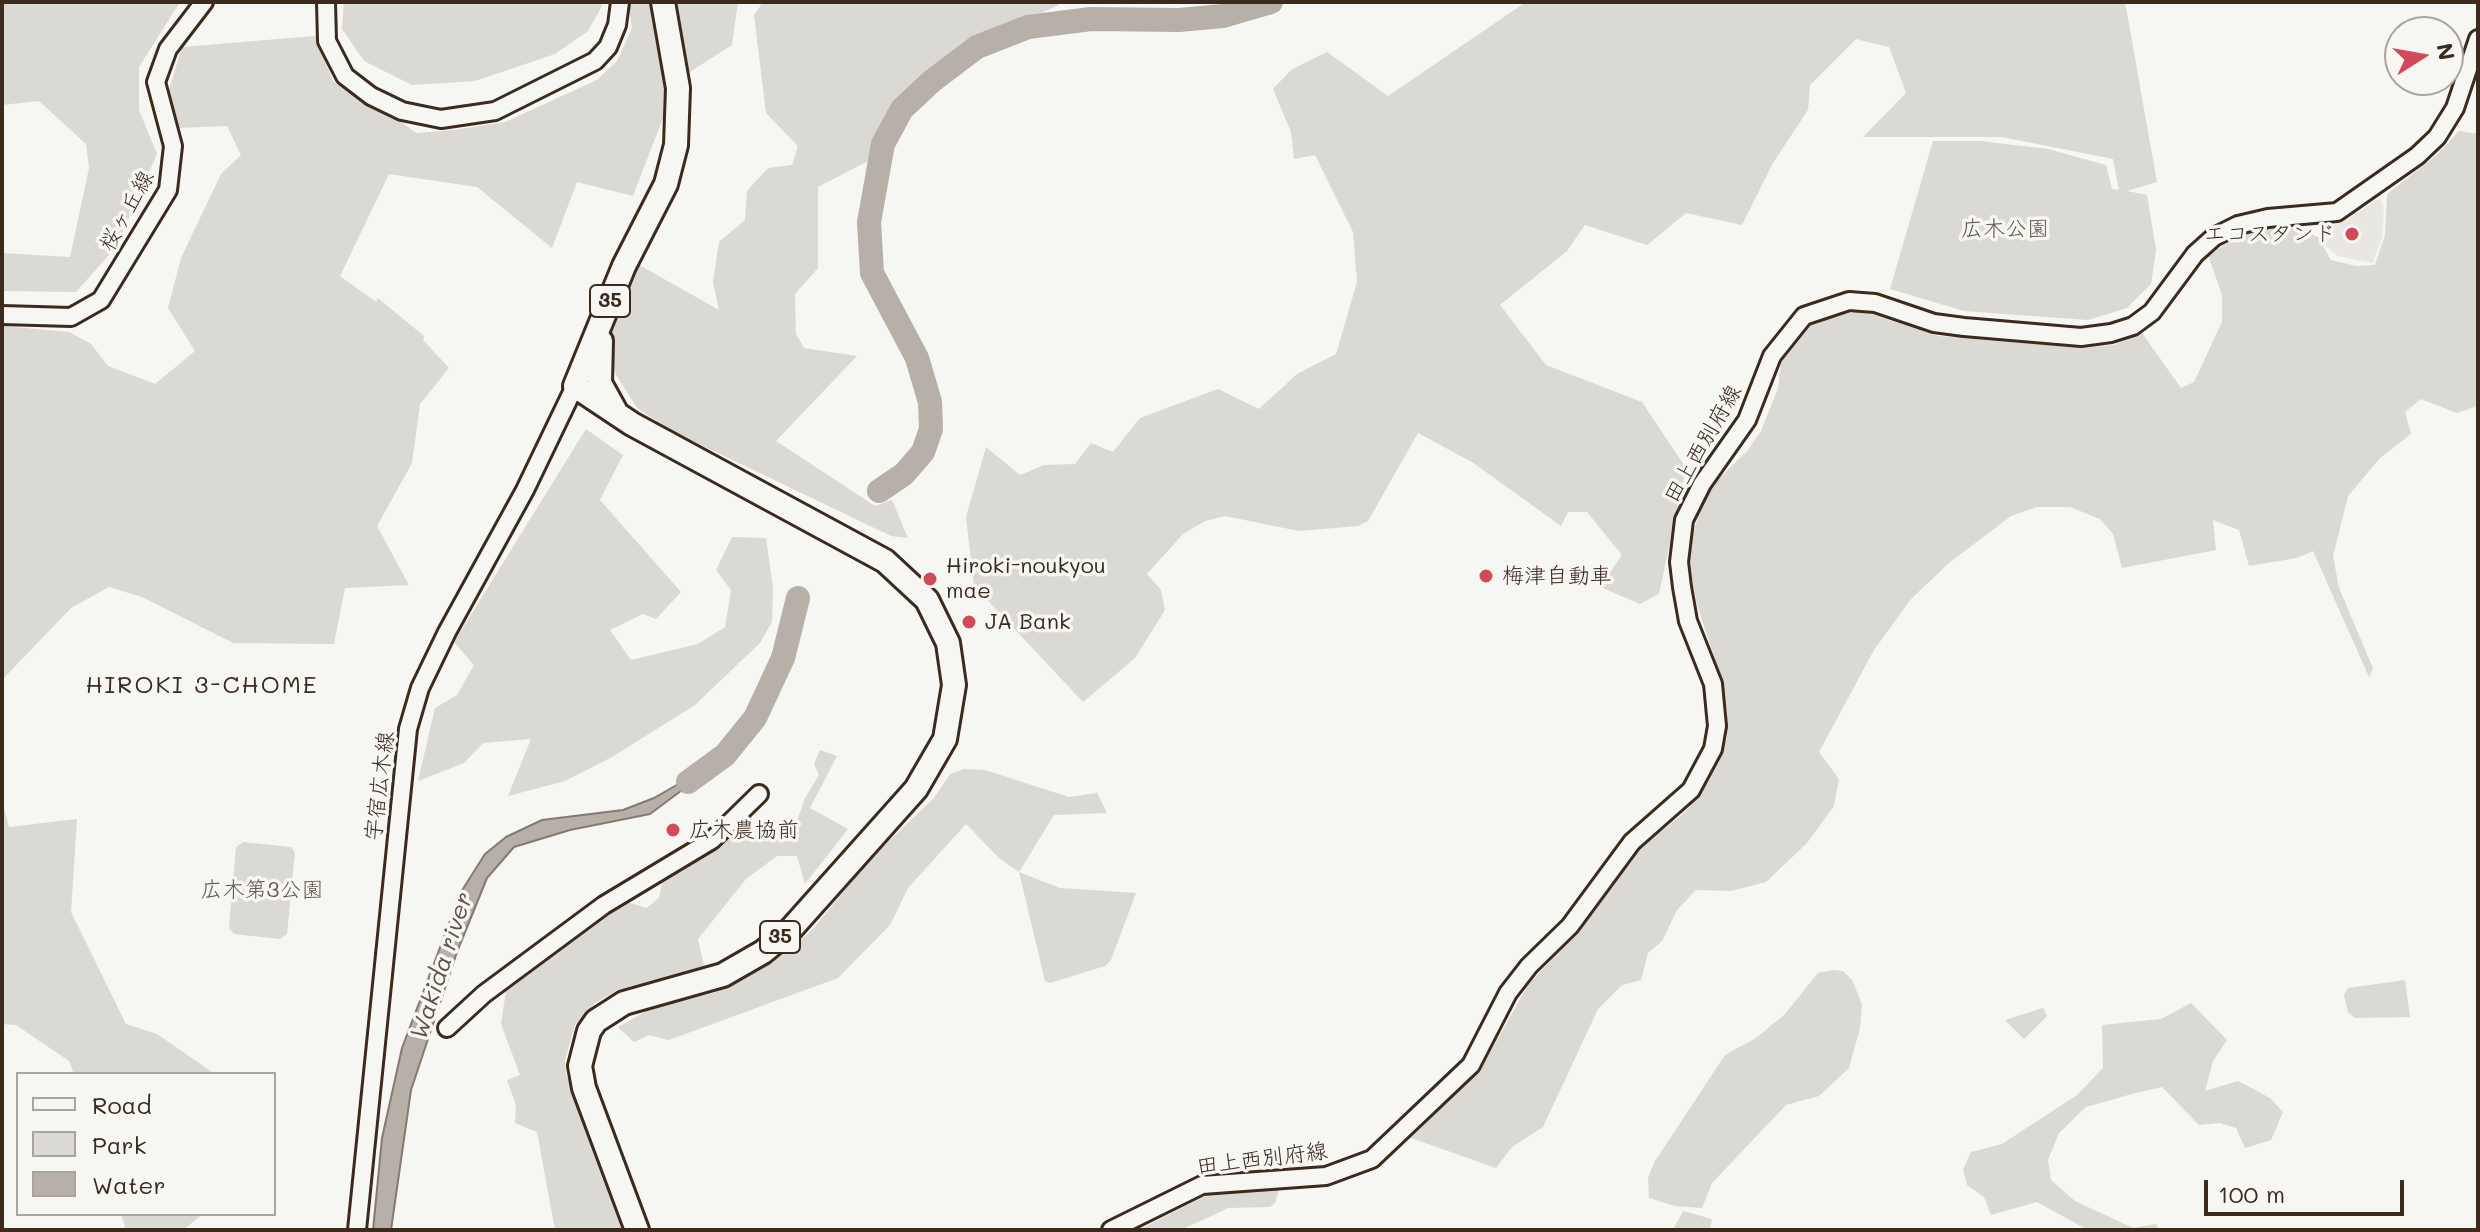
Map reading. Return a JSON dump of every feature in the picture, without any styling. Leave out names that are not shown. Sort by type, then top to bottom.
[{"type":"main road","name":"35","points":[[637,1230],[584,1088],[580,1066],[589,1031],[596,1021],[624,1003],[723,975],[763,952],[791,929],[916,789],[945,739],[954,685],[942,629],[927,600],[911,582],[864,549],[619,415],[575,386],[605,312],[666,184],[676,145],[678,88],[663,2]]},
{"type":"main road","points":[[605,312],[598,371],[604,395],[619,415]]},
{"type":"street","name":"桜ヶ丘線","points":[[2,315],[71,317],[101,300],[168,190],[173,146],[156,82],[168,49],[204,2]]},
{"type":"street","points":[[326,2],[327,41],[345,76],[371,96],[402,111],[441,119],[495,111],[595,61],[608,47],[617,25],[620,2]]},
{"type":"street","name":"田上西別府線","points":[[1111,1230],[1202,1185],[1326,1176],[1372,1159],[1471,1065],[1508,993],[1529,966],[1570,926],[1632,842],[1691,790],[1713,749],[1717,726],[1713,684],[1688,621],[1684,598],[1679,562],[1684,520],[1702,484],[1747,420],[1772,356],[1804,316],[1849,301],[1875,303],[1934,323],[1964,327],[2081,337],[2133,326],[2152,312],[2195,254],[2214,237],[2238,225],[2268,218],[2337,212],[2417,156],[2437,137],[2455,108],[2478,39]]},
{"type":"street","name":"宇宿広木線","points":[[357,1230],[408,729],[420,688],[447,632],[525,490],[575,386]]},
{"type":"street","points":[[447,1028],[484,994],[604,905],[712,840],[759,794]]},
{"type":"shaded area","name":"エコスタンド","points":[[2380,197],[2384,212],[2382,238],[2373,263],[2338,256],[2324,245],[2320,230],[2349,219]]},
{"type":"green space","points":[[2,2],[180,2],[139,67],[139,110],[157,154],[116,247],[76,292],[2,291],[2,253],[70,257],[89,168],[86,144],[39,101],[2,105]]},
{"type":"green space","points":[[344,2],[600,2],[602,6],[588,31],[555,54],[475,81],[412,85],[364,61],[342,29]]},
{"type":"green space","points":[[628,2],[657,2],[666,73],[663,118],[633,196],[577,182],[552,248],[477,187],[389,174],[340,276],[376,302],[378,298],[424,336],[423,340],[449,368],[420,404],[412,463],[377,526],[409,585],[345,588],[334,644],[233,643],[142,597],[109,587],[71,608],[2,680],[2,326],[69,332],[91,344],[108,366],[155,384],[195,351],[168,308],[181,258],[221,174],[241,155],[227,126],[177,128],[168,93],[182,47],[315,36],[333,81],[384,109],[416,133],[454,130],[505,122],[597,80],[617,61],[632,28]]},
{"type":"green space","points":[[669,2],[738,2],[732,45],[685,75]]},
{"type":"green space","points":[[763,2],[1056,2],[1059,5],[965,46],[904,94],[872,159],[818,187],[818,268],[795,294],[796,334],[804,348],[857,356],[776,441],[875,506],[892,500],[908,538],[891,536],[670,430],[637,408],[616,375],[605,336],[634,262],[719,310],[713,282],[719,242],[745,220],[747,191],[768,168],[792,165],[798,146],[766,113],[754,15]]},
{"type":"green space","name":"広木公園","points":[[1526,2],[2125,2],[2157,182],[2127,191],[2147,195],[2156,250],[2151,284],[2127,308],[2088,320],[1964,311],[1890,289],[1933,141],[1980,141],[2048,149],[2106,165],[2112,189],[2119,190],[2113,159],[2002,137],[1863,137],[1906,93],[1889,47],[1856,39],[1810,85],[1808,110],[1773,163],[1742,225],[1686,213],[1647,245],[1585,225],[1567,251],[1500,305],[1546,365],[1642,402],[1686,468],[1659,594],[1640,604],[1600,587],[1622,555],[1587,512],[1568,512],[1561,526],[1472,462],[1418,433],[1368,521],[1358,526],[1299,531],[1225,516],[1205,521],[1183,534],[1147,574],[1161,590],[1165,610],[1135,658],[1083,702],[974,586],[966,517],[986,447],[1020,475],[1044,465],[1075,464],[1091,443],[1113,452],[1140,418],[1218,389],[1259,409],[1297,374],[1336,354],[1357,282],[1353,232],[1315,155],[1294,159],[1291,132],[1273,89],[1291,70],[1327,52],[1388,96]]},
{"type":"green space","points":[[2459,131],[2478,134],[2478,406],[2457,413],[2421,399],[2405,412],[2411,434],[2380,458],[2348,496],[2333,556],[2339,588],[2373,668],[2369,677],[2313,551],[2297,558],[2249,566],[2239,530],[2213,520],[2216,550],[2122,568],[2113,534],[2100,519],[2070,507],[2037,507],[2011,516],[1949,563],[1911,599],[1874,650],[1819,752],[1839,779],[1834,806],[1807,843],[1766,882],[1731,891],[1696,890],[1677,910],[1662,941],[1648,953],[1641,980],[1622,985],[1598,1009],[1543,1127],[1512,1147],[1496,1168],[1411,1138],[1482,1067],[1528,985],[1577,932],[1640,848],[1684,813],[1704,789],[1720,760],[1727,738],[1727,710],[1719,671],[1697,605],[1689,560],[1693,532],[1709,488],[1748,450],[1761,431],[1778,388],[1782,353],[1798,334],[1818,319],[1861,311],[1938,336],[2083,348],[2114,345],[2142,333],[2181,388],[2194,382],[2222,322],[2222,295],[2208,255],[2244,233],[2278,225],[2301,229],[2318,237],[2331,260],[2356,266],[2375,265],[2385,235],[2387,194],[2438,154]]},
{"type":"green space","points":[[586,429],[623,455],[600,500],[681,592],[656,619],[643,614],[610,630],[631,660],[698,644],[725,627],[731,590],[716,570],[732,537],[766,538],[773,587],[772,622],[760,643],[695,705],[612,757],[565,781],[508,796],[531,739],[483,743],[464,763],[418,781],[435,708],[457,695],[474,665],[454,642]]},
{"type":"green space","points":[[820,750],[837,756],[810,808],[848,829],[805,884],[797,856],[777,856],[746,879],[698,939],[704,966],[620,989],[595,1003],[575,1025],[565,1060],[566,1074],[622,1230],[555,1230],[537,1132],[515,1123],[516,1105],[507,1080],[520,1075],[501,1024],[507,984],[529,972],[622,900],[646,908],[659,898],[663,879],[681,872],[732,837],[780,837],[794,830],[805,798],[819,775],[814,764]]},
{"type":"green space","points":[[964,769],[985,770],[1069,797],[1097,793],[1107,813],[1054,815],[1019,872],[1000,859],[966,824],[908,888],[890,925],[838,978],[669,1040],[649,1035],[634,1042],[618,1027],[657,1005],[714,993],[757,971],[791,948],[812,930],[872,857],[934,798],[950,774]]},
{"type":"green space","points":[[2,801],[9,827],[77,819],[71,912],[126,1024],[157,1034],[212,1072],[73,1072],[69,1061],[16,1025],[2,1024]]},
{"type":"green space","name":"広木第3公園","points":[[243,842],[291,847],[295,853],[287,934],[280,939],[234,934],[229,928],[236,847]]},
{"type":"green space","points":[[1019,872],[1060,888],[1136,893],[1111,960],[1105,966],[1050,983],[1045,981]]},
{"type":"green space","points":[[1843,971],[1852,980],[1862,1004],[1860,1028],[1849,1068],[1819,1096],[1786,1105],[1712,1183],[1702,1208],[1675,1206],[1649,1198],[1648,1177],[1655,1161],[1725,1055],[1756,1038],[1785,1014],[1818,973]]},
{"type":"green space","points":[[2405,980],[2410,1017],[2355,1018],[2348,1012],[2344,995],[2348,988]]},
{"type":"green space","points":[[2191,1003],[2227,1040],[2213,1061],[2205,1091],[2238,1081],[2270,1098],[2283,1112],[2271,1140],[2245,1148],[2236,1128],[2220,1123],[2199,1125],[2162,1087],[2132,1094],[2086,1107],[2059,1133],[2048,1160],[2051,1180],[2075,1201],[2133,1228],[2156,1224],[2159,1230],[2088,1230],[2037,1202],[1991,1215],[1984,1197],[1967,1185],[1963,1170],[1971,1152],[2002,1144],[2077,1095],[2103,1068],[2102,1025],[2161,1019]]},
{"type":"green space","points":[[2043,1008],[2047,1016],[2024,1039],[2005,1020]]},
{"type":"green space","points":[[1279,1190],[1275,1203],[1270,1207],[1228,1208],[1181,1230],[1139,1230],[1213,1192]]},
{"type":"green space","points":[[1683,1211],[1712,1219],[1710,1230],[1673,1230]]},
{"type":"green space","points":[[122,1216],[200,1216],[183,1230],[126,1230]]},
{"type":"water","points":[[729,755],[650,814],[570,830],[514,847],[487,878],[457,952],[411,1090],[391,1230],[373,1230],[382,1138],[402,1048],[461,892],[485,854],[506,837],[542,820],[623,810],[654,798]]},
{"type":"waterway","name":"Wakida river","points":[[879,491],[904,474],[923,452],[931,429],[930,402],[917,358],[872,273],[869,222],[883,144],[902,109],[932,81],[977,47],[1028,27],[1091,19],[1179,20],[1223,16],[1271,2]]},
{"type":"waterway","name":"Wakida river","points":[[688,782],[725,755],[755,718],[783,658],[798,598]]},
{"type":"place","name":"エコスタンド","points":[[2352,234]]},
{"type":"place","name":"梅津自動車","points":[[1486,576]]},
{"type":"place","name":"Hiroki-noukyou mae","points":[[930,579]]},
{"type":"place","name":"JA Bank","points":[[969,622]]},
{"type":"place","name":"広木農協前","points":[[673,830]]},
{"type":"district","name":"HIROKI 3-CHOME","points":[[202,686]]}]
